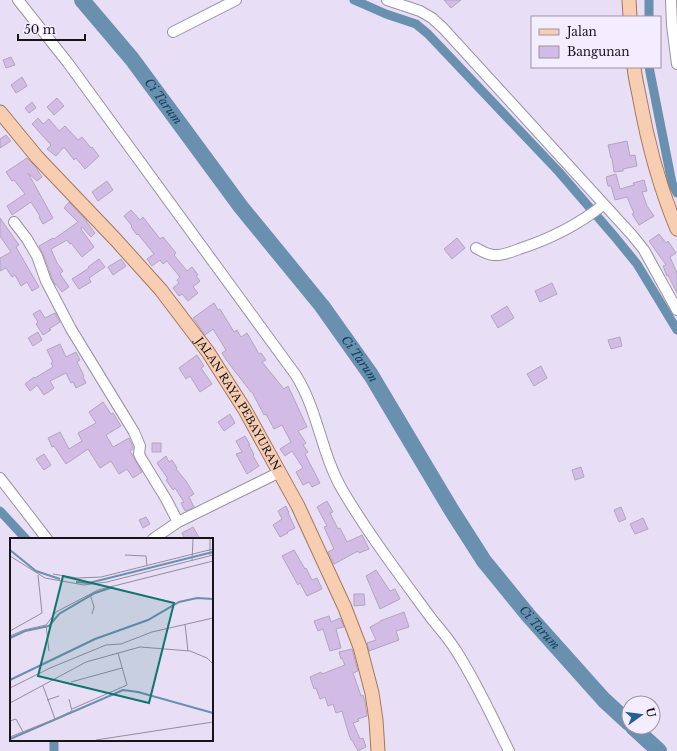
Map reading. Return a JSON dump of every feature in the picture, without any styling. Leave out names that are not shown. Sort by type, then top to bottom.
[{"type":"main road","points":[[629,0],[630,16]]},
{"type":"main road","points":[[634,68],[650,152],[677,229]]},
{"type":"main road","name":"JALAN RAYA PEBAYURAN","points":[[0,112],[36,157],[116,240],[161,290],[208,352],[245,410],[298,506],[342,601],[360,647],[372,693],[376,720],[378,751]]},
{"type":"street","points":[[18,0],[68,64],[191,230],[302,385],[337,481],[381,548],[462,659],[509,751]]},
{"type":"street","points":[[172,32],[236,0]]},
{"type":"street","points":[[387,0],[420,11],[432,18],[443,28],[600,207],[632,235],[644,250],[677,310]]},
{"type":"street","points":[[671,0],[672,25],[677,64]]},
{"type":"street","points":[[476,248],[488,254],[494,255],[510,253],[553,236],[587,217],[600,207]]},
{"type":"street","points":[[14,222],[27,239],[37,256],[46,281],[71,330],[134,432],[139,443],[140,458],[166,499],[178,522]]},
{"type":"street","points":[[154,538],[178,522],[280,472]]},
{"type":"street","points":[[0,478],[46,538]]},
{"type":"building","points":[[444,0],[461,0],[451,8]]},
{"type":"building","points":[[11,57],[15,65],[6,68],[3,60]]},
{"type":"building","points":[[22,77],[27,86],[16,93],[11,85]]},
{"type":"building","points":[[57,98],[64,106],[54,115],[47,107]]},
{"type":"building","points":[[32,102],[36,108],[29,113],[25,108]]},
{"type":"building","points":[[38,118],[43,124],[49,119],[59,131],[65,126],[78,140],[82,137],[99,156],[85,169],[76,158],[74,160],[64,147],[56,156],[47,149],[51,145],[32,124]]},
{"type":"building","points":[[6,135],[11,141],[0,148],[0,139]]},
{"type":"building","points":[[627,141],[630,156],[635,155],[637,166],[623,169],[623,171],[614,172],[608,145]]},
{"type":"building","points":[[27,158],[35,166],[42,177],[37,181],[28,173],[53,218],[43,224],[31,202],[12,215],[7,206],[25,194],[14,180],[12,181],[6,172]]},
{"type":"building","points":[[616,174],[620,189],[644,180],[647,191],[642,192],[647,206],[654,216],[639,225],[632,214],[634,213],[627,197],[615,200],[611,186],[608,186],[606,177]]},
{"type":"building","points":[[107,181],[113,190],[98,201],[92,192]]},
{"type":"building","points":[[69,202],[87,221],[95,233],[91,237],[82,227],[81,229],[94,247],[82,257],[67,240],[51,249],[57,263],[63,271],[60,274],[69,287],[62,292],[56,284],[55,285],[39,246],[53,238],[54,239],[78,222],[64,208]]},
{"type":"building","points":[[131,210],[140,220],[143,217],[160,239],[163,237],[176,253],[174,255],[187,271],[192,267],[198,275],[196,276],[200,281],[193,287],[198,293],[188,301],[182,294],[179,296],[173,288],[179,283],[177,280],[180,277],[167,261],[163,264],[160,260],[152,266],[147,259],[154,254],[138,234],[137,235],[124,216]]},
{"type":"building","points":[[0,218],[19,245],[16,247],[39,287],[32,291],[27,282],[21,286],[15,275],[12,277],[6,268],[0,271],[0,258],[11,252],[0,236]]},
{"type":"building","points":[[659,234],[666,243],[668,241],[676,253],[670,257],[677,273],[677,293],[663,266],[666,265],[649,241]]},
{"type":"building","points":[[457,238],[465,248],[452,259],[444,249]]},
{"type":"building","points":[[99,259],[105,267],[89,278],[91,282],[79,289],[72,279],[89,268],[88,267]]},
{"type":"building","points":[[121,259],[126,266],[113,275],[108,267]]},
{"type":"building","points":[[552,283],[557,294],[540,302],[535,291]]},
{"type":"building","points":[[214,303],[218,310],[220,309],[234,332],[237,330],[241,337],[247,333],[259,354],[261,353],[266,360],[262,362],[284,389],[288,386],[307,427],[298,431],[306,443],[303,445],[308,452],[305,454],[320,483],[312,487],[309,482],[303,485],[296,472],[303,468],[292,451],[285,456],[280,449],[291,442],[282,425],[274,429],[266,414],[264,415],[252,392],[222,353],[226,350],[213,329],[205,335],[193,318]]},
{"type":"building","points":[[507,306],[514,318],[498,328],[491,316]]},
{"type":"building","points":[[40,310],[45,318],[55,313],[60,322],[43,335],[36,324],[38,322],[33,314]]},
{"type":"building","points":[[38,332],[42,340],[33,346],[28,338]]},
{"type":"building","points":[[620,337],[622,346],[611,349],[608,340]]},
{"type":"building","points":[[60,344],[66,357],[76,352],[80,360],[77,362],[86,383],[76,388],[73,382],[71,383],[66,373],[50,381],[54,388],[44,395],[37,385],[30,391],[25,384],[34,377],[35,378],[53,367],[51,363],[53,362],[47,350]]},
{"type":"building","points":[[197,355],[204,366],[201,368],[212,384],[200,392],[190,376],[186,379],[179,368]]},
{"type":"building","points":[[541,366],[547,378],[534,386],[527,374]]},
{"type":"building","points":[[103,402],[111,414],[113,413],[121,426],[106,435],[113,447],[129,438],[133,447],[130,451],[142,472],[133,478],[127,469],[119,474],[111,461],[100,468],[88,449],[66,464],[54,446],[52,447],[48,438],[60,432],[69,449],[82,441],[78,433],[96,423],[89,412]]},
{"type":"building","points":[[230,414],[235,423],[224,431],[218,422]]},
{"type":"building","points":[[245,436],[254,455],[253,456],[259,466],[247,474],[236,454],[242,452],[236,441]]},
{"type":"building","points":[[152,443],[161,443],[161,452],[152,452]]},
{"type":"building","points":[[44,454],[51,465],[44,470],[36,459]]},
{"type":"building","points":[[166,456],[169,462],[172,460],[177,468],[176,469],[194,494],[189,497],[194,507],[185,511],[181,503],[184,502],[175,488],[173,490],[166,480],[168,479],[157,463]]},
{"type":"building","points":[[581,467],[584,477],[575,480],[572,470]]},
{"type":"building","points":[[327,501],[333,512],[330,513],[347,542],[362,535],[369,549],[359,553],[358,551],[334,564],[328,552],[334,549],[324,527],[327,526],[317,507]]},
{"type":"building","points":[[286,506],[295,528],[280,537],[273,525],[282,519],[278,511]]},
{"type":"building","points":[[621,507],[626,519],[619,522],[614,510]]},
{"type":"building","points":[[146,517],[150,524],[143,528],[139,520]]},
{"type":"building","points":[[643,518],[648,529],[635,534],[630,524]]},
{"type":"building","points":[[193,527],[199,538],[184,538],[182,533]]},
{"type":"building","points":[[294,550],[312,580],[317,578],[322,589],[307,596],[300,583],[298,585],[282,556]]},
{"type":"building","points":[[376,570],[390,591],[395,589],[400,599],[380,609],[366,576]]},
{"type":"building","points":[[354,594],[364,594],[365,605],[354,606]]},
{"type":"building","points":[[404,612],[409,627],[396,631],[399,640],[369,651],[367,643],[376,640],[370,627],[380,621]]},
{"type":"building","points":[[329,616],[331,622],[340,618],[344,627],[336,629],[341,648],[330,651],[323,629],[318,631],[314,621]]},
{"type":"building","points":[[352,649],[358,671],[353,673],[361,696],[363,695],[367,716],[358,719],[359,721],[353,723],[360,739],[363,738],[366,747],[358,751],[349,735],[342,711],[336,713],[333,704],[328,706],[325,697],[320,699],[316,688],[314,689],[310,677],[345,665],[339,652]]},
{"type":"waterway","name":"Ci Tarum","points":[[82,0],[132,59],[241,207],[322,306],[371,375],[452,511],[484,561],[528,615],[604,700],[621,716]]},
{"type":"waterway","points":[[354,0],[386,14],[416,24],[428,34],[559,172],[615,237],[637,264],[677,330]]},
{"type":"waterway","points":[[649,0],[649,16]]},
{"type":"waterway","points":[[649,68],[672,183],[677,193]]},
{"type":"waterway","points":[[0,511],[25,538]]},
{"type":"waterway","name":"Ci Tarum","points":[[642,735],[659,751]]},
{"type":"waterway","points":[[54,741],[54,751]]}]
